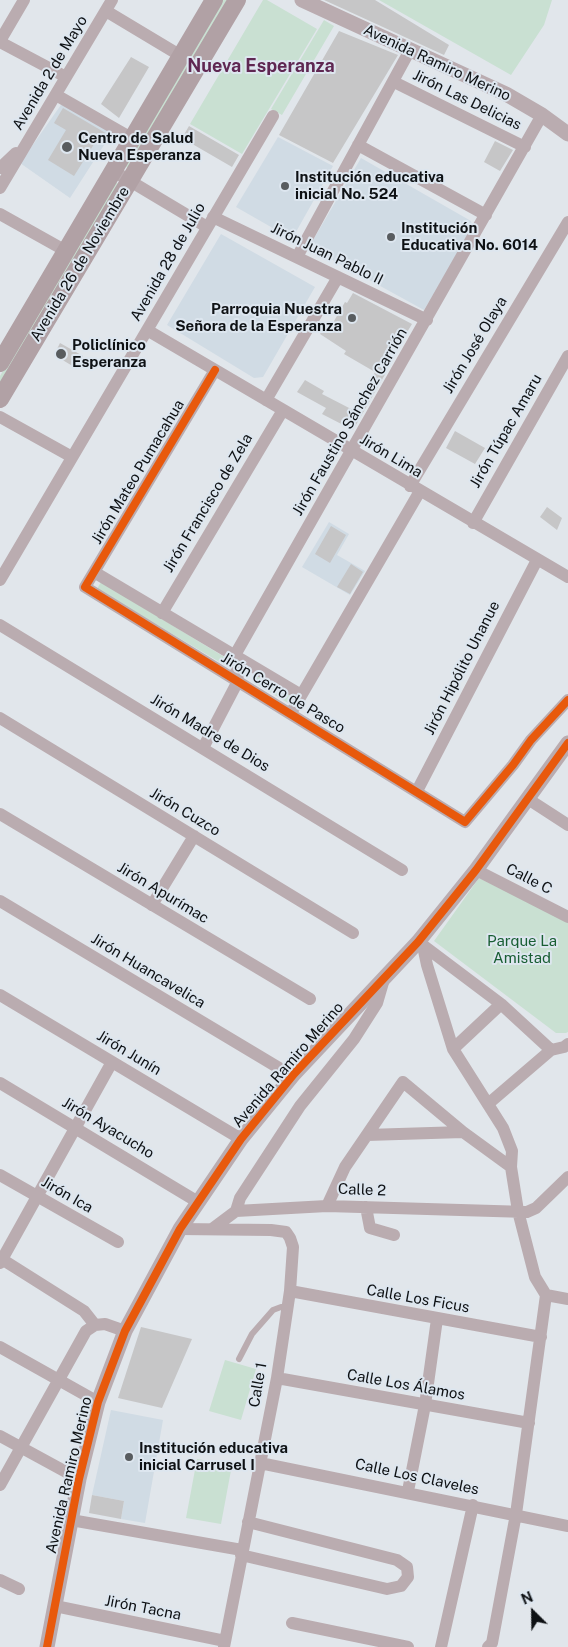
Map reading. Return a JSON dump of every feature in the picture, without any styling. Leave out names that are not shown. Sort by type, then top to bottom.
[{"type":"main road","name":"Avenida 26 de Noviembre","points":[[0,399],[122,176],[133,139],[214,0]]},
{"type":"main road","name":"Avenida 26 de Noviembre","points":[[0,363],[66,251],[122,176],[237,0]]},
{"type":"street","points":[[24,0],[0,41],[66,77]]},
{"type":"street","name":"Avenida Ramiro Merino","points":[[302,0],[506,94],[542,115],[568,134]]},
{"type":"street","points":[[109,5],[181,56]]},
{"type":"street","name":"Avenida 2 de Mayo","points":[[0,188],[109,5]]},
{"type":"street","points":[[296,257],[410,50]]},
{"type":"street","name":"Jirón Las Delicias","points":[[394,82],[525,147]]},
{"type":"street","points":[[56,94],[133,139]]},
{"type":"street","name":"Jirón Faustino Sánchez Carrión","points":[[234,655],[427,320],[542,115]]},
{"type":"street","name":"Avenida 28 de Julio","points":[[0,580],[273,116]]},
{"type":"street","points":[[0,168],[28,141]]},
{"type":"street","points":[[358,145],[486,215]]},
{"type":"street","name":"Jirón Juan Pablo II","points":[[122,176],[210,222],[296,257],[427,320]]},
{"type":"street","points":[[0,214],[66,251]]},
{"type":"street","name":"Jirón José Olaya","points":[[290,713],[415,489],[568,222]]},
{"type":"street","points":[[266,400],[338,277]]},
{"type":"street","name":"Jirón Lima","points":[[147,330],[568,578]]},
{"type":"street","name":"Jirón Túpac Amaru","points":[[473,523],[568,356]]},
{"type":"street","name":"Jirón Mateo Pumacahua","points":[[85,587],[215,370]]},
{"type":"street","name":"Jirón Francisco de Zela","points":[[162,613],[283,410]]},
{"type":"street","points":[[0,417],[72,457]]},
{"type":"street","name":"Jirón Hipólito Unanue","points":[[417,791],[537,560]]},
{"type":"street","name":"Jirón Cerro de Pasco","points":[[94,572],[301,695]]},
{"type":"street","name":"Jirón Cerro de Pasco","points":[[85,587],[467,822],[531,740],[568,700]]},
{"type":"street","name":"Jirón Madre de Dios","points":[[0,625],[402,870]]},
{"type":"street","points":[[203,748],[238,681],[234,655]]},
{"type":"street","name":"Jirón Cuzco","points":[[0,718],[353,933]]},
{"type":"street","name":"Avenida Ramiro Merino","points":[[47,1647],[71,1520],[98,1402],[125,1331],[180,1229],[241,1139],[300,1067],[384,979],[421,944],[568,743]]},
{"type":"street","points":[[528,800],[568,825]]},
{"type":"street","name":"Jirón Apurímac","points":[[0,814],[310,999]]},
{"type":"street","points":[[152,905],[194,836]]},
{"type":"street","name":"Calle C","points":[[476,870],[568,917]]},
{"type":"street","name":"Jirón Huancavelica","points":[[0,901],[279,1068]]},
{"type":"street","points":[[421,944],[501,1004],[552,1050]]},
{"type":"street","points":[[421,944],[453,1049],[503,1128],[512,1151],[511,1167],[518,1211],[534,1272],[546,1295],[516,1514],[492,1643],[488,1647]]},
{"type":"street","points":[[212,1229],[236,1211],[240,1198],[291,1119],[354,1039],[377,1003],[384,979]]},
{"type":"street","name":"Jirón Junín","points":[[0,995],[241,1139]]},
{"type":"street","points":[[453,1049],[501,1004]]},
{"type":"street","points":[[488,1104],[552,1050],[568,1044]]},
{"type":"street","points":[[95,1325],[84,1311],[1,1260],[112,1062]]},
{"type":"street","points":[[327,1206],[345,1166],[403,1082],[463,1132],[511,1167]]},
{"type":"street","name":"Jirón Ayacucho","points":[[0,1083],[198,1202]]},
{"type":"street","points":[[366,1135],[463,1132]]},
{"type":"street","name":"Jirón Ica","points":[[0,1174],[118,1242]]},
{"type":"street","name":"Calle 2","points":[[236,1211],[327,1206],[527,1212],[536,1208],[568,1177]]},
{"type":"street","points":[[366,1207],[370,1228],[394,1235]]},
{"type":"street","name":"Calle 1","points":[[180,1229],[271,1230],[286,1232],[290,1238],[294,1258],[277,1378],[224,1644]]},
{"type":"street","name":"Calle Los Ficus","points":[[290,1291],[541,1337]]},
{"type":"street","points":[[546,1295],[568,1299]]},
{"type":"street","points":[[408,1491],[425,1405],[437,1319]]},
{"type":"street","points":[[0,1485],[57,1380],[86,1332],[95,1325],[105,1324],[125,1331]]},
{"type":"street","points":[[0,1347],[98,1402]]},
{"type":"street","name":"Calle Los Álamos","points":[[277,1378],[529,1423]]},
{"type":"street","points":[[0,1436],[80,1479]]},
{"type":"street","name":"Calle Los Claveles","points":[[260,1463],[408,1491],[568,1526]]},
{"type":"street","points":[[441,1647],[473,1505]]},
{"type":"street","points":[[71,1520],[242,1552],[387,1589],[400,1586],[408,1577],[407,1567],[397,1560],[248,1522]]},
{"type":"street","points":[[0,1580],[19,1589]]},
{"type":"street","name":"Jirón Tacna","points":[[55,1606],[224,1644]]},
{"type":"street","points":[[292,1624],[362,1642],[408,1647]]},
{"type":"lane","points":[[239,1359],[252,1334],[273,1310],[281,1307],[287,1308]]},
{"type":"shaded area","name":"Centro de Salud Nueva Esperanza","points":[[63,102],[113,131],[70,198],[20,163]]},
{"type":"shaded area","name":"Institución educativa inicial No. 524","points":[[278,137],[333,166],[292,239],[236,207]]},
{"type":"shaded area","name":"Institución Educativa No. 6014","points":[[361,158],[471,221],[473,228],[424,310],[309,247]]},
{"type":"shaded area","points":[[221,234],[315,287],[263,377],[254,378],[167,325]]},
{"type":"shaded area","points":[[329,522],[349,534],[337,555],[365,571],[350,595],[302,567]]},
{"type":"shaded area","name":"Institución educativa inicial Carrusel I","points":[[111,1410],[163,1420],[145,1523],[121,1519],[124,1501],[92,1495]]},
{"type":"green space","points":[[221,0],[227,0],[129,169],[125,166]]},
{"type":"green space","points":[[263,0],[267,0],[317,29],[242,154],[190,124]]},
{"type":"green space","points":[[379,0],[552,0],[544,25],[511,75]]},
{"type":"green space","points":[[324,20],[334,26],[282,115],[271,109]]},
{"type":"green space","points":[[114,181],[120,185],[0,389],[0,376]]},
{"type":"green space","points":[[101,582],[231,661],[231,669],[97,589]]},
{"type":"green space","points":[[257,675],[292,696],[288,703],[253,682]]},
{"type":"green space","name":"Parque La Amistad","points":[[479,878],[568,921],[568,1032],[556,1033],[434,941]]},
{"type":"green space","points":[[225,1360],[256,1369],[241,1420],[209,1411]]},
{"type":"green space","points":[[197,1459],[232,1465],[221,1524],[186,1518]]},
{"type":"building","points":[[324,0],[375,0],[449,45],[444,55]]},
{"type":"building","points":[[339,31],[398,55],[333,163],[279,135]]},
{"type":"building","points":[[131,57],[149,67],[119,118],[101,104]]},
{"type":"building","points":[[63,108],[109,135],[103,145],[96,141],[74,176],[48,160],[66,130],[54,123]]},
{"type":"building","points":[[189,126],[239,155],[232,167],[182,138]]},
{"type":"building","points":[[495,141],[513,150],[500,171],[484,162]]},
{"type":"building","points":[[353,293],[412,324],[398,347],[389,349],[379,366],[387,371],[353,430],[322,414],[326,408],[297,392],[305,380],[324,391],[322,394],[353,410],[372,379],[375,372],[344,354],[346,351],[320,334],[325,325],[330,328],[345,302],[347,303]]},
{"type":"building","points":[[60,343],[83,356],[76,368],[54,355]]},
{"type":"building","points":[[455,431],[485,448],[475,464],[446,448]]},
{"type":"building","points":[[547,507],[562,518],[557,530],[540,517]]},
{"type":"building","points":[[331,526],[346,535],[330,563],[315,554]]},
{"type":"building","points":[[351,564],[363,572],[350,594],[337,587]]},
{"type":"building","points":[[141,1327],[192,1339],[162,1408],[118,1398]]},
{"type":"building","points":[[92,1495],[124,1501],[121,1519],[89,1513]]},
{"type":"cycle path","points":[[215,370],[85,587],[465,822],[513,765],[531,740],[568,700]]},
{"type":"cycle path","points":[[47,1647],[79,1479],[98,1402],[125,1331],[180,1229],[241,1139],[294,1074],[418,942],[476,870],[568,743]]},
{"type":"place","name":"Centro de Salud Nueva Esperanza","points":[[67,147]]},
{"type":"place","name":"Institución educativa inicial No. 524","points":[[285,186]]},
{"type":"place","name":"Institución Educativa No. 6014","points":[[391,237]]},
{"type":"place","name":"Parroquia Nuestra Señora de la Esperanza","points":[[352,318]]},
{"type":"place","name":"Policlínico Esperanza","points":[[61,354]]},
{"type":"place","name":"Institución educativa inicial Carrusel I","points":[[129,1457]]},
{"type":"district","name":"Nueva Esperanza","points":[[261,66]]}]
